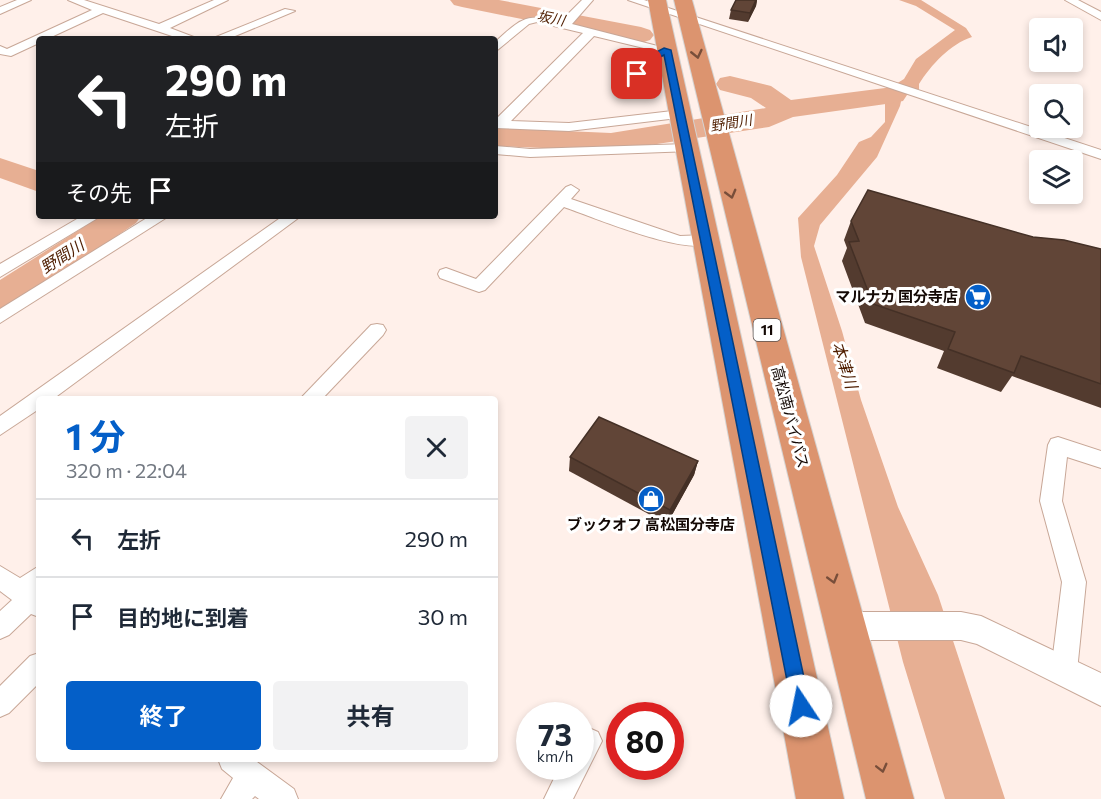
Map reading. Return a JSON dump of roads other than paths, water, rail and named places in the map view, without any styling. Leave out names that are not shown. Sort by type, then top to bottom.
[{"type":"highway","name":"高松南バイパス","points":[[657,4],[667,50],[696,130],[847,626],[890,799]]},
{"type":"highway","name":"高松南バイパス","points":[[686,9],[706,240],[820,799]]},
{"type":"street","points":[[0,11],[26,0]]},
{"type":"street","points":[[73,0],[186,36]]},
{"type":"street","points":[[163,27],[223,0]]},
{"type":"street","points":[[568,22],[588,0]]},
{"type":"street","points":[[633,0],[686,9],[872,80],[1101,155]]},
{"type":"street","points":[[1070,0],[1101,17]]},
{"type":"street","points":[[44,36],[104,9]]},
{"type":"street","points":[[225,36],[289,11]]},
{"type":"street","points":[[498,45],[525,21],[537,19],[568,22],[592,31],[667,50]]},
{"type":"street","points":[[498,124],[592,31]]},
{"type":"street","points":[[0,50],[7,53],[36,40]]},
{"type":"street","points":[[624,88],[650,59],[667,50]]},
{"type":"street","points":[[498,125],[696,130]]},
{"type":"street","points":[[498,150],[530,153],[696,130]]},
{"type":"street","points":[[446,274],[479,286],[566,195],[679,241],[706,240]]},
{"type":"street","points":[[0,271],[88,219]]},
{"type":"street","points":[[0,317],[156,219]]},
{"type":"street","points":[[43,396],[289,219]]},
{"type":"street","points":[[313,396],[377,330]]},
{"type":"street","points":[[0,427],[36,401]]},
{"type":"street","points":[[1064,671],[1074,582],[1051,501],[1058,445],[1101,460]]},
{"type":"street","points":[[0,577],[30,600]]},
{"type":"street","points":[[0,627],[30,600],[36,585]]},
{"type":"street","points":[[847,626],[953,626],[981,630],[1101,690]]},
{"type":"street","points":[[0,704],[36,669]]},
{"type":"street","points":[[235,799],[242,768],[284,799]]},
{"type":"street","points":[[558,799],[568,780]]},
{"type":"water","name":"本津川","points":[[899,0],[921,0],[966,28],[972,37],[956,45],[942,56],[919,84],[919,89],[902,97],[877,157],[820,225],[814,246],[842,331],[861,400],[898,507],[938,595],[1005,799],[945,799],[903,662],[801,257],[798,218],[837,175],[859,142],[871,137],[885,122],[885,101],[878,95],[904,79],[916,59],[955,30],[916,6]]},
{"type":"waterway","name":"坂川","points":[[462,0],[641,35]]},
{"type":"waterway","name":"坂川","points":[[730,84],[761,92],[786,109]]},
{"type":"waterway","name":"野間川","points":[[786,109],[893,95]]},
{"type":"waterway","name":"野間川","points":[[498,137],[611,142],[769,118],[786,109]]},
{"type":"waterway","points":[[0,167],[36,181]]},
{"type":"waterway","name":"野間川","points":[[0,297],[119,219]]},
{"type":"place","name":"マルナカ 国分寺店","points":[[978,297]]},
{"type":"place","name":"ブックオフ 高松国分寺店","points":[[651,499]]}]
